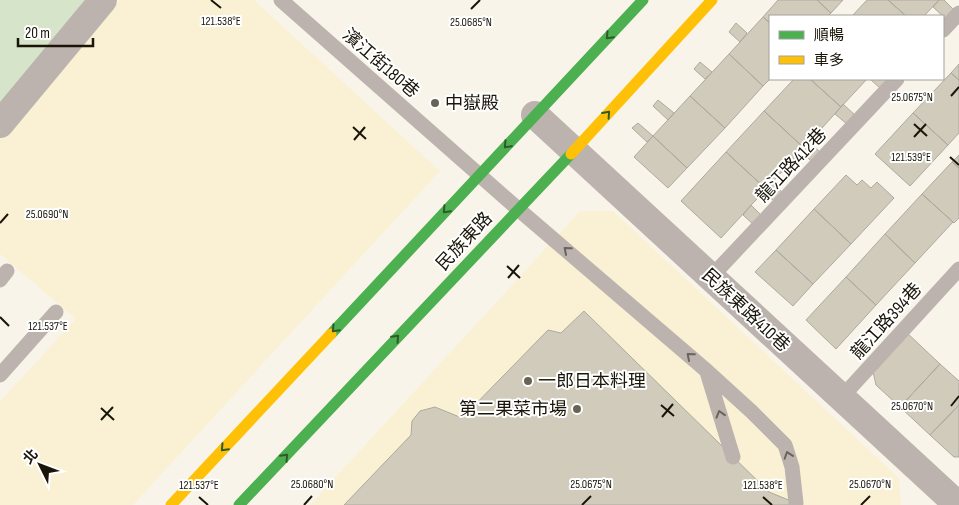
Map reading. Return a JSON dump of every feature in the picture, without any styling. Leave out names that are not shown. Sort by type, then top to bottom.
[{"type":"street","points":[[0,124],[103,0]]},
{"type":"street","name":"民族東路","points":[[171,505],[642,0]]},
{"type":"street","name":"民族東路","points":[[240,505],[574,150],[712,0]]},
{"type":"street","name":"民族東路410巷","points":[[535,115],[955,501]]},
{"type":"lane","name":"濱江街180巷","points":[[281,0],[752,412],[784,445],[792,467],[796,502]]},
{"type":"lane","points":[[944,29],[959,13]]},
{"type":"lane","name":"龍江路412巷","points":[[711,277],[896,80]]},
{"type":"lane","name":"龍江路394巷","points":[[842,398],[959,269]]},
{"type":"lane","points":[[0,375],[56,312]]},
{"type":"lane","points":[[707,371],[733,456]]},
{"type":"shaded area","points":[[120,0],[254,0],[440,171],[133,505],[0,505],[0,401],[76,319],[0,254],[0,134]]},
{"type":"shaded area","points":[[580,211],[613,211],[899,478],[901,505],[310,505]]},
{"type":"green space","points":[[0,0],[102,0],[0,121]]},
{"type":"building","points":[[778,0],[817,0],[831,13],[829,15],[769,15],[769,22],[763,17]]},
{"type":"building","points":[[817,0],[843,0],[831,13]]},
{"type":"building","points":[[867,0],[888,0],[905,15],[853,15]]},
{"type":"building","points":[[888,0],[939,0],[925,15],[905,15]]},
{"type":"building","points":[[939,0],[944,0],[954,10],[946,19],[944,15],[933,7]]},
{"type":"building","points":[[763,17],[769,22],[769,80],[763,86],[729,54]]},
{"type":"building","points":[[736,23],[747,33],[740,42],[729,32]]},
{"type":"building","points":[[729,54],[763,86],[725,128],[690,96]]},
{"type":"building","points":[[700,62],[712,72],[705,79],[694,69]]},
{"type":"building","points":[[959,64],[959,80],[951,73]]},
{"type":"building","points":[[951,73],[959,80],[959,133],[948,145],[913,113]]},
{"type":"building","points":[[793,80],[811,80],[841,107],[804,148],[764,111]]},
{"type":"building","points":[[811,80],[866,80],[841,107]]},
{"type":"building","points":[[871,80],[887,80],[881,89]]},
{"type":"building","points":[[690,96],[725,128],[687,168],[653,136]]},
{"type":"building","points":[[658,100],[674,113],[668,120],[653,106]]},
{"type":"building","points":[[843,104],[856,116],[848,125],[835,114]]},
{"type":"building","points":[[764,111],[804,148],[766,189],[726,152]]},
{"type":"building","points":[[913,113],[948,145],[910,186],[875,154]]},
{"type":"building","points":[[638,123],[653,136],[647,142],[632,128]]},
{"type":"building","points":[[653,136],[687,168],[668,188],[634,157]]},
{"type":"building","points":[[809,142],[821,153],[812,162],[801,151]]},
{"type":"building","points":[[726,152],[766,189],[721,238],[681,201]]},
{"type":"building","points":[[959,155],[959,168],[952,162]]},
{"type":"building","points":[[952,162],[959,168],[959,218],[954,223],[922,194]]},
{"type":"building","points":[[846,175],[857,185],[862,180],[871,188],[877,182],[894,198],[851,244],[814,209]]},
{"type":"building","points":[[772,183],[783,193],[775,202],[764,192]]},
{"type":"building","points":[[922,194],[953,222],[915,263],[885,234]]},
{"type":"building","points":[[751,205],[762,216],[754,225],[743,215]]},
{"type":"building","points":[[814,209],[851,244],[813,284],[776,250]]},
{"type":"building","points":[[885,234],[915,263],[876,305],[846,277]]},
{"type":"building","points":[[776,250],[813,284],[793,306],[755,272]]},
{"type":"building","points":[[846,277],[876,305],[836,349],[806,320]]},
{"type":"building","name":"第二果菜市場","points":[[584,311],[769,492],[798,505],[344,505],[411,435],[412,421],[420,411],[435,407],[462,418],[548,330],[561,333]]},
{"type":"building","points":[[905,331],[940,364],[900,407],[876,385],[872,367]]},
{"type":"building","points":[[940,364],[959,381],[959,405],[930,435],[900,407]]},
{"type":"building","points":[[959,405],[959,457],[954,457],[930,435]]},
{"type":"traffic: fast","points":[[331,334],[643,0]]},
{"type":"traffic: fast","points":[[239,505],[571,154]]},
{"type":"traffic: slow","points":[[571,154],[712,0]]},
{"type":"traffic: slow","points":[[171,505],[331,334]]},
{"type":"place","name":"中嶽殿","points":[[435,103]]},
{"type":"place","name":"一郎日本料理","points":[[528,381]]},
{"type":"place","name":"第二果菜市場","points":[[577,409]]}]
